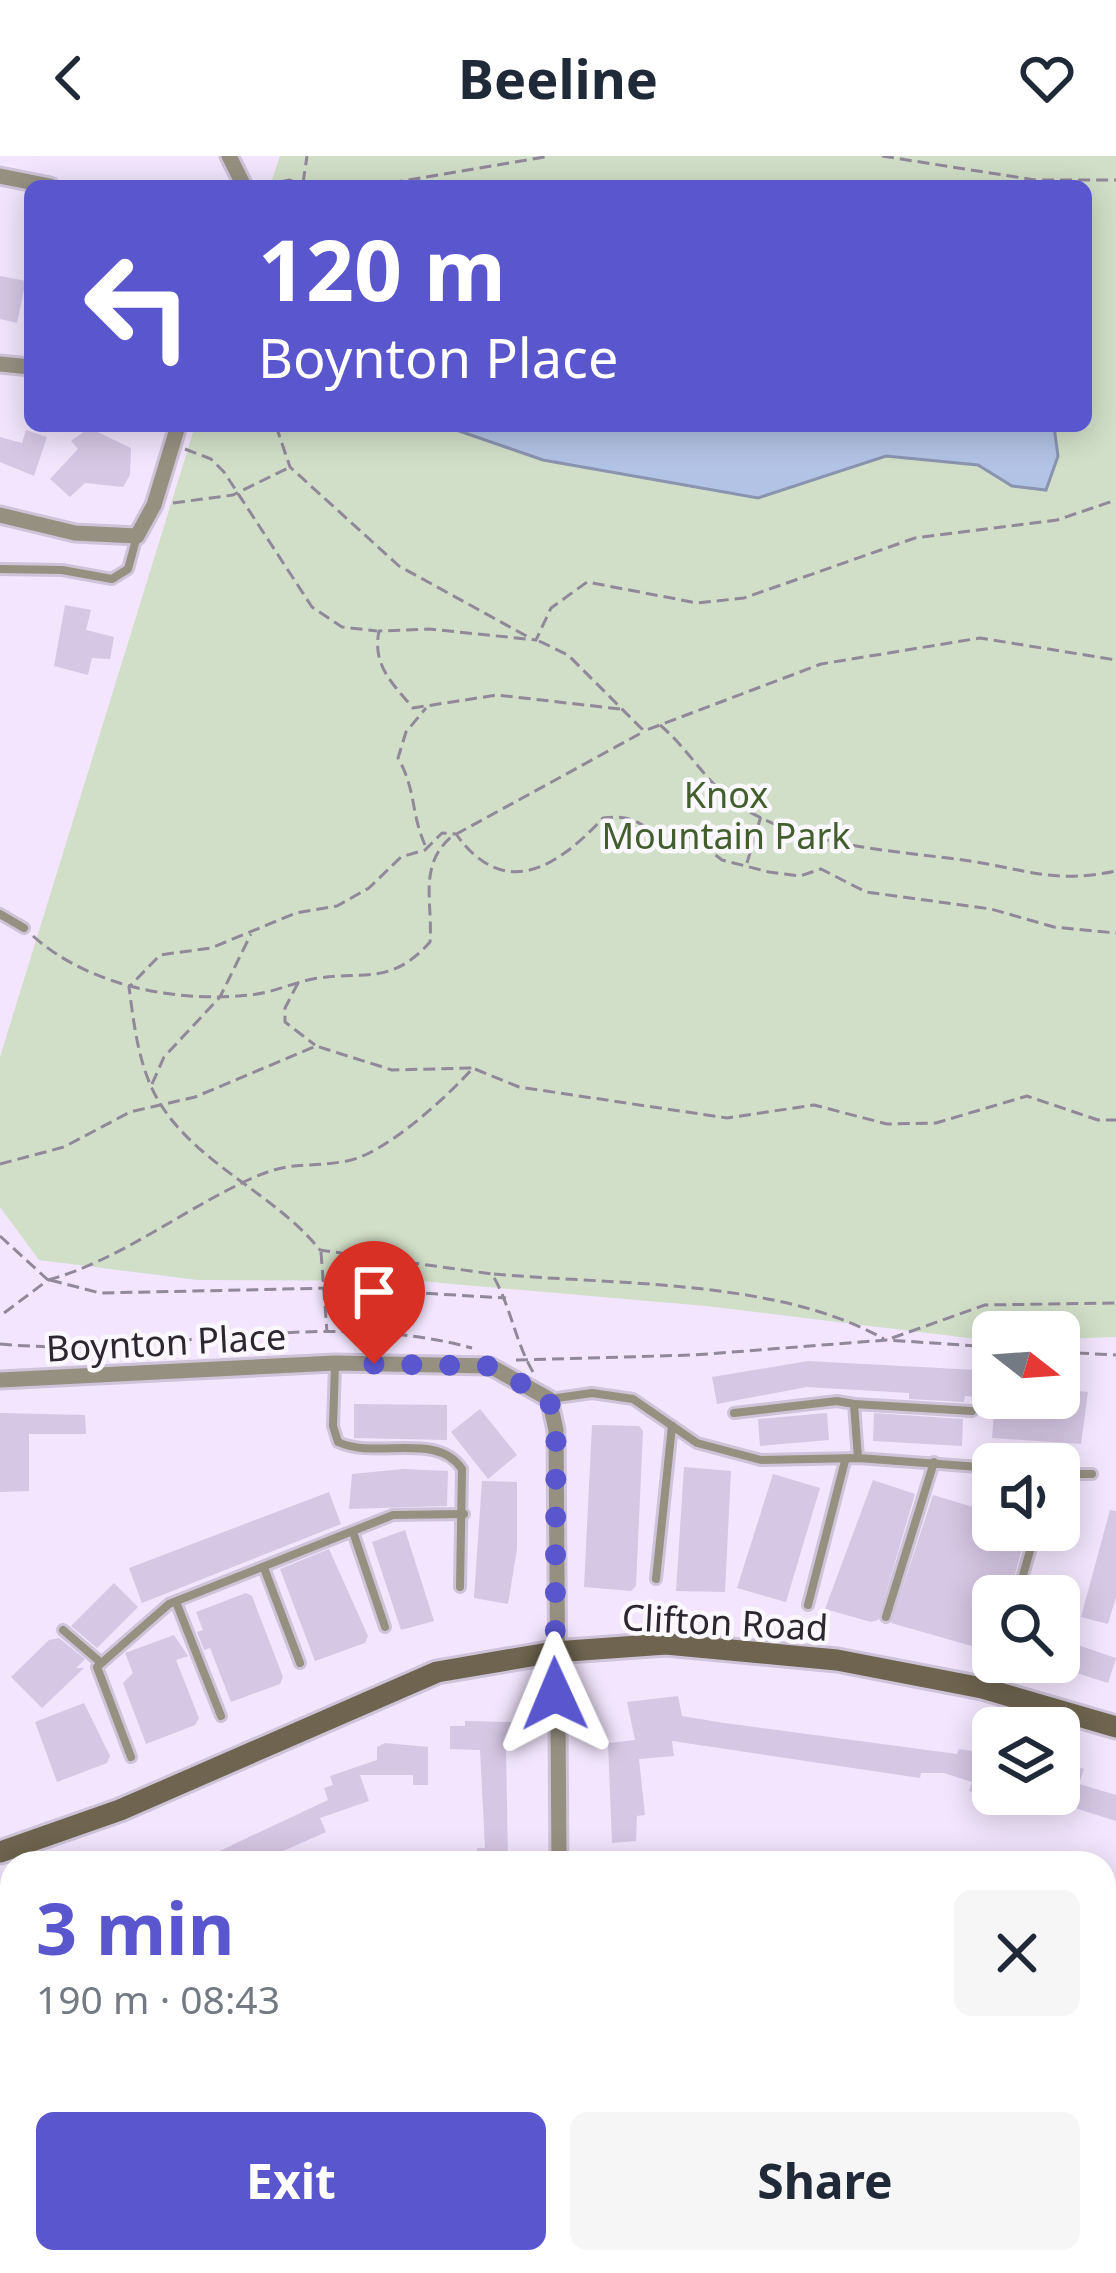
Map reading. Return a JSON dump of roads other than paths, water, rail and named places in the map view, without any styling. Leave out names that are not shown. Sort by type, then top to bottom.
[{"type":"main road","name":"Clifton Road","points":[[3,1851],[120,1810],[437,1672],[554,1652],[666,1644],[837,1660],[982,1688],[1116,1727]]},
{"type":"street","points":[[0,515],[118,537],[136,536],[154,505],[176,432]]},
{"type":"street","name":"Boynton Place","points":[[0,1380],[335,1364],[490,1366],[549,1399]]},
{"type":"street","points":[[549,1399],[556,1430],[559,1851]]},
{"type":"lane","points":[[0,569],[62,570],[112,579],[128,568],[136,536]]},
{"type":"lane","points":[[0,914],[23,928]]},
{"type":"lane","name":"Boynton Place","points":[[335,1364],[333,1426],[338,1442],[355,1450],[434,1449],[454,1456],[463,1469],[460,1588]]},
{"type":"lane","points":[[549,1399],[592,1393],[633,1399],[697,1443],[726,1454],[972,1466]]},
{"type":"lane","points":[[734,1413],[837,1401],[972,1411]]},
{"type":"lane","points":[[854,1404],[858,1458]]},
{"type":"lane","points":[[656,1579],[672,1424]]},
{"type":"lane","points":[[808,1605],[845,1461]]},
{"type":"lane","points":[[886,1617],[934,1462]]},
{"type":"lane","points":[[1080,1474],[1092,1474]]},
{"type":"lane","points":[[99,1661],[176,1602],[393,1515],[464,1514]]},
{"type":"lane","points":[[352,1532],[385,1627]]},
{"type":"lane","points":[[264,1568],[300,1663]]},
{"type":"lane","points":[[176,1602],[221,1716]]},
{"type":"lane","points":[[63,1630],[99,1661],[130,1757]]},
{"type":"water","points":[[462,432],[1055,432],[1058,456],[1046,490],[1012,486],[978,465],[886,456],[758,498],[543,460]]},
{"type":"park label","name":"Knox Mountain Park","points":[[726,814]]}]
